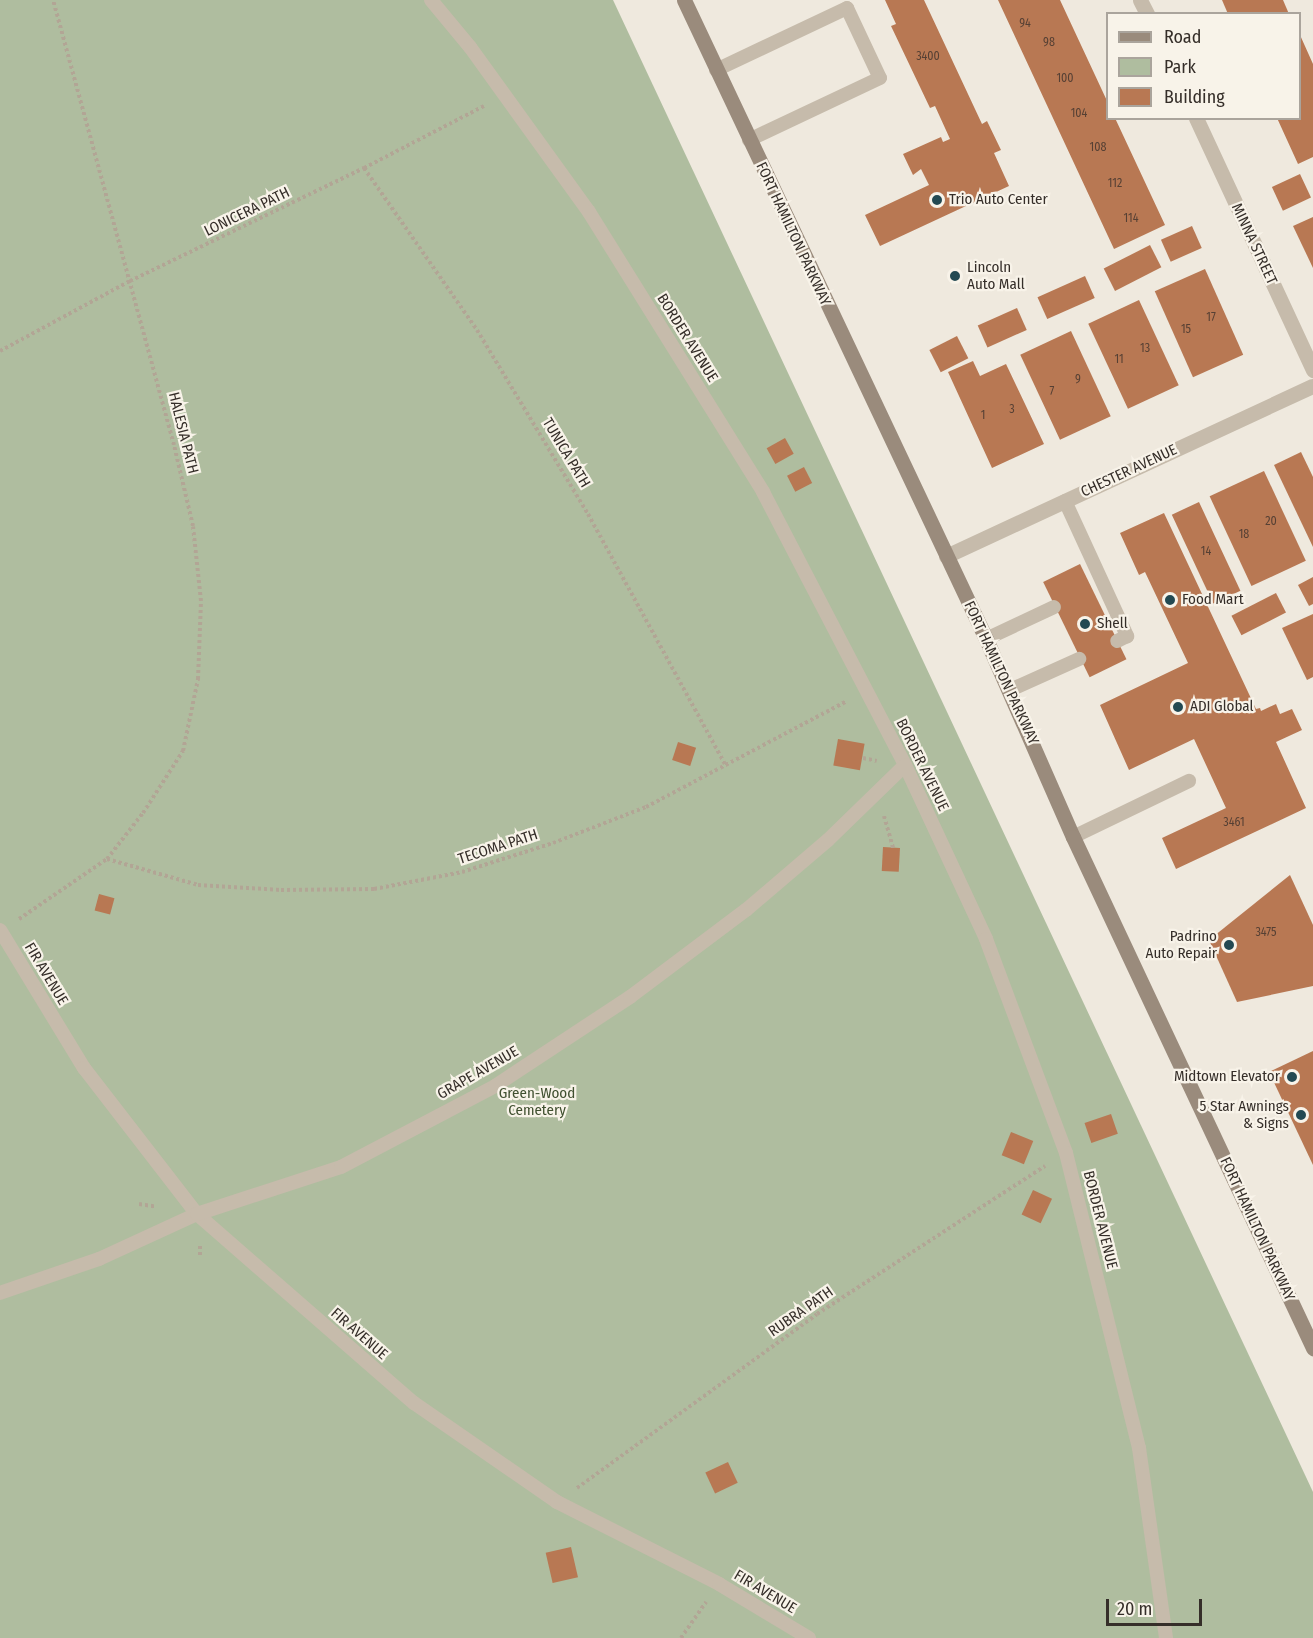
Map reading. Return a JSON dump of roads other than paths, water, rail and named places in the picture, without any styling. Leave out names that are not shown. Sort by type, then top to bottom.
[{"type":"main road","name":"FORT HAMILTON PARKWAY","points":[[684,0],[1010,690],[1074,837],[1313,1348]]},
{"type":"street","name":"MINNA STREET","points":[[1197,120],[1313,370]]},
{"type":"street","name":"CHESTER AVENUE","points":[[946,556],[1313,386]]},
{"type":"lane","name":"BORDER AVENUE","points":[[431,0],[589,212],[763,492],[905,765],[986,939],[1066,1153],[1139,1448],[1166,1638]]},
{"type":"lane","points":[[716,70],[847,8],[880,78],[749,140]]},
{"type":"lane","points":[[1065,501],[1098,587],[1127,636],[1117,641]]},
{"type":"lane","points":[[986,639],[1054,607]]},
{"type":"lane","points":[[1010,690],[1079,659]]},
{"type":"lane","name":"GRAPE AVENUE","points":[[0,1293],[99,1259],[197,1214],[341,1167],[495,1086],[630,997],[746,910],[828,840],[905,765]]},
{"type":"lane","points":[[1074,837],[1190,781]]},
{"type":"lane","name":"FIR AVENUE","points":[[0,931],[84,1068],[197,1214],[414,1403],[557,1502],[719,1584],[808,1638]]},
{"type":"place","name":"Trio Auto Center","points":[[937,200]]},
{"type":"place","name":"Lincoln Auto Mall","points":[[955,276]]},
{"type":"place","name":"Food Mart","points":[[1170,600]]},
{"type":"place","name":"Shell","points":[[1085,624]]},
{"type":"place","name":"ADI Global","points":[[1178,707]]},
{"type":"place","name":"Padrino Auto Repair","points":[[1229,945]]},
{"type":"place","name":"Midtown Elevator","points":[[1292,1077]]},
{"type":"place","name":"5 Star Awnings & Signs","points":[[1301,1115]]},
{"type":"park label","name":"Green-Wood Cemetery","points":[[537,1102]]}]
